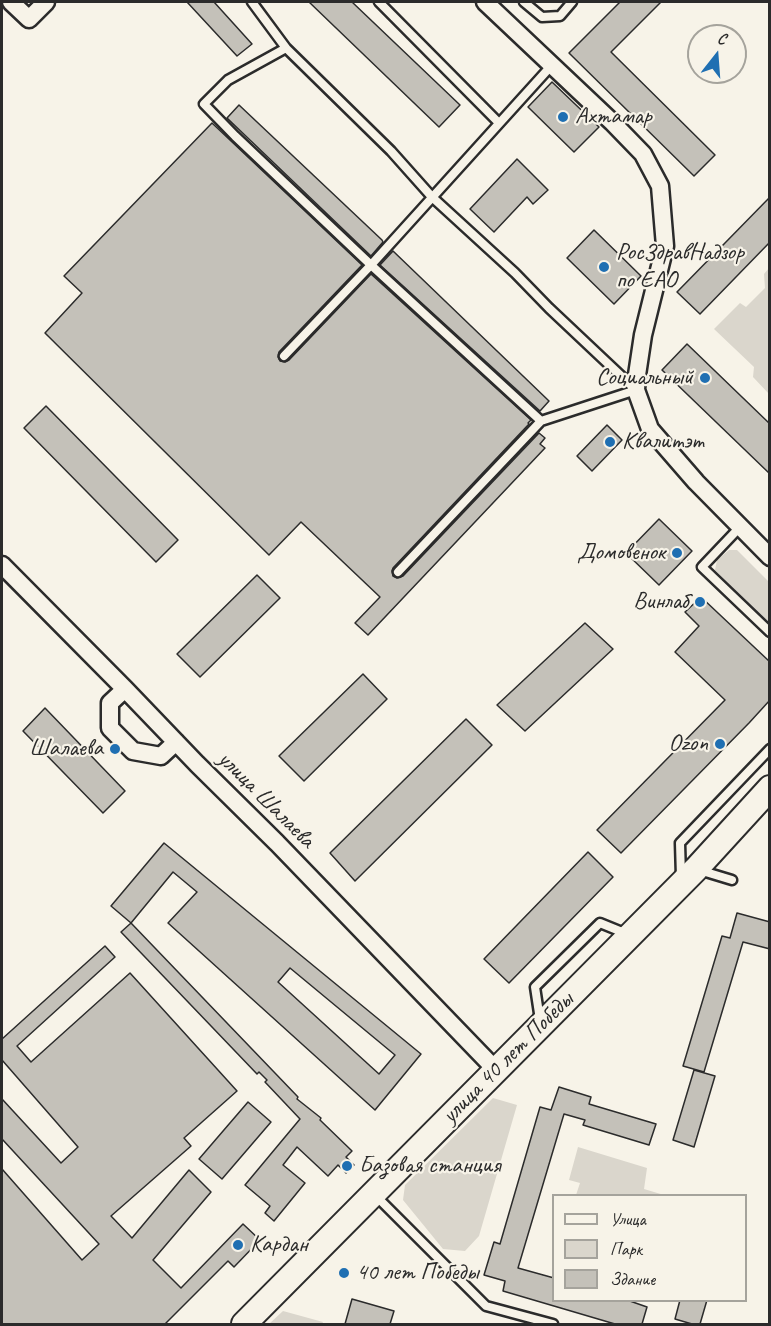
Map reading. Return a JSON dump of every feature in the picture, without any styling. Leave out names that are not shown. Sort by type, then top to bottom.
[{"type":"main road","name":"улица 40 лет Победы","points":[[244,1324],[689,876],[770,788]]},
{"type":"street","points":[[11,2],[29,19],[46,2]]},
{"type":"street","points":[[485,2],[612,122],[642,154],[660,186],[665,246],[643,334],[636,390],[650,429],[696,482],[770,557]]},
{"type":"street","name":"улица Шалаева","points":[[2,565],[277,843],[496,1070]]},
{"type":"street","points":[[125,689],[110,703],[110,728],[133,751],[161,756],[176,742]]},
{"type":"lane","points":[[252,2],[286,48],[391,151],[432,197],[515,273],[636,390],[541,421],[398,572]]},
{"type":"lane","points":[[379,2],[499,123]]},
{"type":"lane","points":[[524,2],[542,17],[560,16],[572,2]]},
{"type":"lane","points":[[286,48],[228,80],[204,104],[371,265],[541,421]]},
{"type":"lane","points":[[284,356],[371,265],[552,65]]},
{"type":"lane","points":[[740,527],[702,567],[770,632]]},
{"type":"lane","points":[[732,880],[689,876],[680,843],[770,749]]},
{"type":"lane","points":[[374,1194],[486,1306],[553,1324]]},
{"type":"green space","points":[[769,268],[769,394],[753,377],[754,367],[714,329],[740,303],[746,307],[765,288],[764,274]]},
{"type":"green space","points":[[729,550],[737,550],[769,582],[769,624],[715,570],[717,560]]},
{"type":"green space","points":[[493,1098],[517,1105],[479,1236],[465,1251],[443,1249],[403,1200],[405,1185]]},
{"type":"green space","points":[[578,1147],[647,1168],[644,1189],[661,1194],[576,1194],[580,1183],[569,1180]]},
{"type":"green space","points":[[283,1311],[323,1322],[322,1324],[269,1324]]},
{"type":"building","points":[[187,2],[214,2],[252,44],[237,56]]},
{"type":"building","points":[[309,2],[352,2],[460,105],[439,127]]},
{"type":"building","points":[[620,2],[661,2],[611,52],[715,155],[694,176],[569,53]]},
{"type":"building","name":"Ахтамар","points":[[552,82],[599,127],[574,152],[528,107]]},
{"type":"building","points":[[239,105],[382,240],[383,242],[371,256],[227,118]]},
{"type":"building","points":[[212,123],[362,265],[279,352],[280,361],[289,360],[371,274],[531,420],[393,568],[393,576],[397,578],[403,576],[539,433],[545,438],[540,444],[545,448],[368,635],[355,623],[380,597],[301,522],[269,555],[45,333],[82,293],[64,276]]},
{"type":"building","points":[[517,159],[548,190],[533,204],[527,197],[494,232],[470,209]]},
{"type":"building","points":[[770,197],[770,242],[700,314],[677,292]]},
{"type":"building","name":"РосЗдравНадзор по ЕАО","points":[[594,230],[641,276],[614,304],[567,258]]},
{"type":"building","points":[[393,251],[549,401],[540,411],[380,265]]},
{"type":"building","points":[[687,344],[770,424],[770,474],[662,370]]},
{"type":"building","points":[[46,406],[178,540],[156,562],[24,428]]},
{"type":"building","points":[[607,425],[622,440],[592,471],[577,456]]},
{"type":"building","points":[[659,519],[692,551],[659,585],[626,553]]},
{"type":"building","points":[[257,575],[280,598],[200,677],[177,654]]},
{"type":"building","points":[[701,597],[770,662],[770,700],[621,853],[597,830],[725,700],[675,652],[699,626],[685,612]]},
{"type":"building","points":[[585,623],[613,649],[525,731],[497,705]]},
{"type":"building","points":[[363,674],[387,699],[304,781],[279,756]]},
{"type":"building","points":[[45,708],[125,791],[103,813],[23,731]]},
{"type":"building","points":[[466,719],[492,745],[355,881],[330,853]]},
{"type":"building","points":[[164,843],[421,1054],[375,1110],[168,923],[197,892],[173,872],[131,923],[111,906]],"holes":[[[290,968],[395,1055],[379,1074],[278,982]]]},
{"type":"building","points":[[588,852],[613,877],[509,983],[484,959]]},
{"type":"building","points":[[737,913],[770,922],[770,949],[743,942],[704,1072],[683,1066],[722,936],[730,938]]},
{"type":"building","points":[[131,923],[298,1097],[297,1099],[321,1118],[320,1120],[352,1151],[346,1157],[354,1165],[346,1173],[338,1165],[328,1176],[297,1147],[283,1165],[305,1183],[274,1221],[265,1213],[270,1206],[245,1185],[300,1119],[265,1082],[267,1080],[259,1072],[257,1074],[121,932]]},
{"type":"building","points":[[105,946],[115,957],[17,1046],[31,1062],[130,973],[237,1091],[184,1138],[191,1146],[111,1216],[132,1238],[189,1170],[211,1192],[153,1260],[181,1288],[243,1224],[260,1240],[234,1267],[228,1261],[165,1324],[2,1324],[2,1169],[82,1260],[99,1244],[2,1139],[2,1099],[61,1163],[78,1147],[2,1060],[2,1039]]},
{"type":"building","points":[[694,1070],[715,1076],[694,1147],[673,1140]]},
{"type":"building","points":[[559,1087],[591,1097],[589,1104],[656,1124],[649,1145],[583,1125],[585,1120],[564,1114],[518,1268],[552,1277],[552,1302],[633,1302],[647,1307],[642,1324],[615,1324],[503,1291],[505,1281],[484,1275],[494,1242],[500,1244],[540,1107],[551,1110]]},
{"type":"building","points":[[248,1102],[271,1122],[222,1179],[199,1159]]},
{"type":"building","points":[[352,1299],[394,1311],[390,1324],[345,1324]]},
{"type":"building","points":[[679,1302],[706,1302],[700,1324],[675,1319]]},
{"type":"place","name":"Ахтамар","points":[[563,117]]},
{"type":"place","name":"РосЗдравНадзор по ЕАО","points":[[604,267]]},
{"type":"place","name":"Социальный","points":[[705,378]]},
{"type":"place","name":"Квалитэт","points":[[610,442]]},
{"type":"place","name":"Домовенок","points":[[677,553]]},
{"type":"place","name":"Винлаб","points":[[700,602]]},
{"type":"place","name":"Ozon","points":[[720,744]]},
{"type":"place","name":"Шалаева","points":[[115,749]]},
{"type":"place","name":"Базовая станция","points":[[347,1166]]},
{"type":"place","name":"Кардан","points":[[238,1245]]},
{"type":"place","name":"40 лет Победы","points":[[344,1273]]}]
